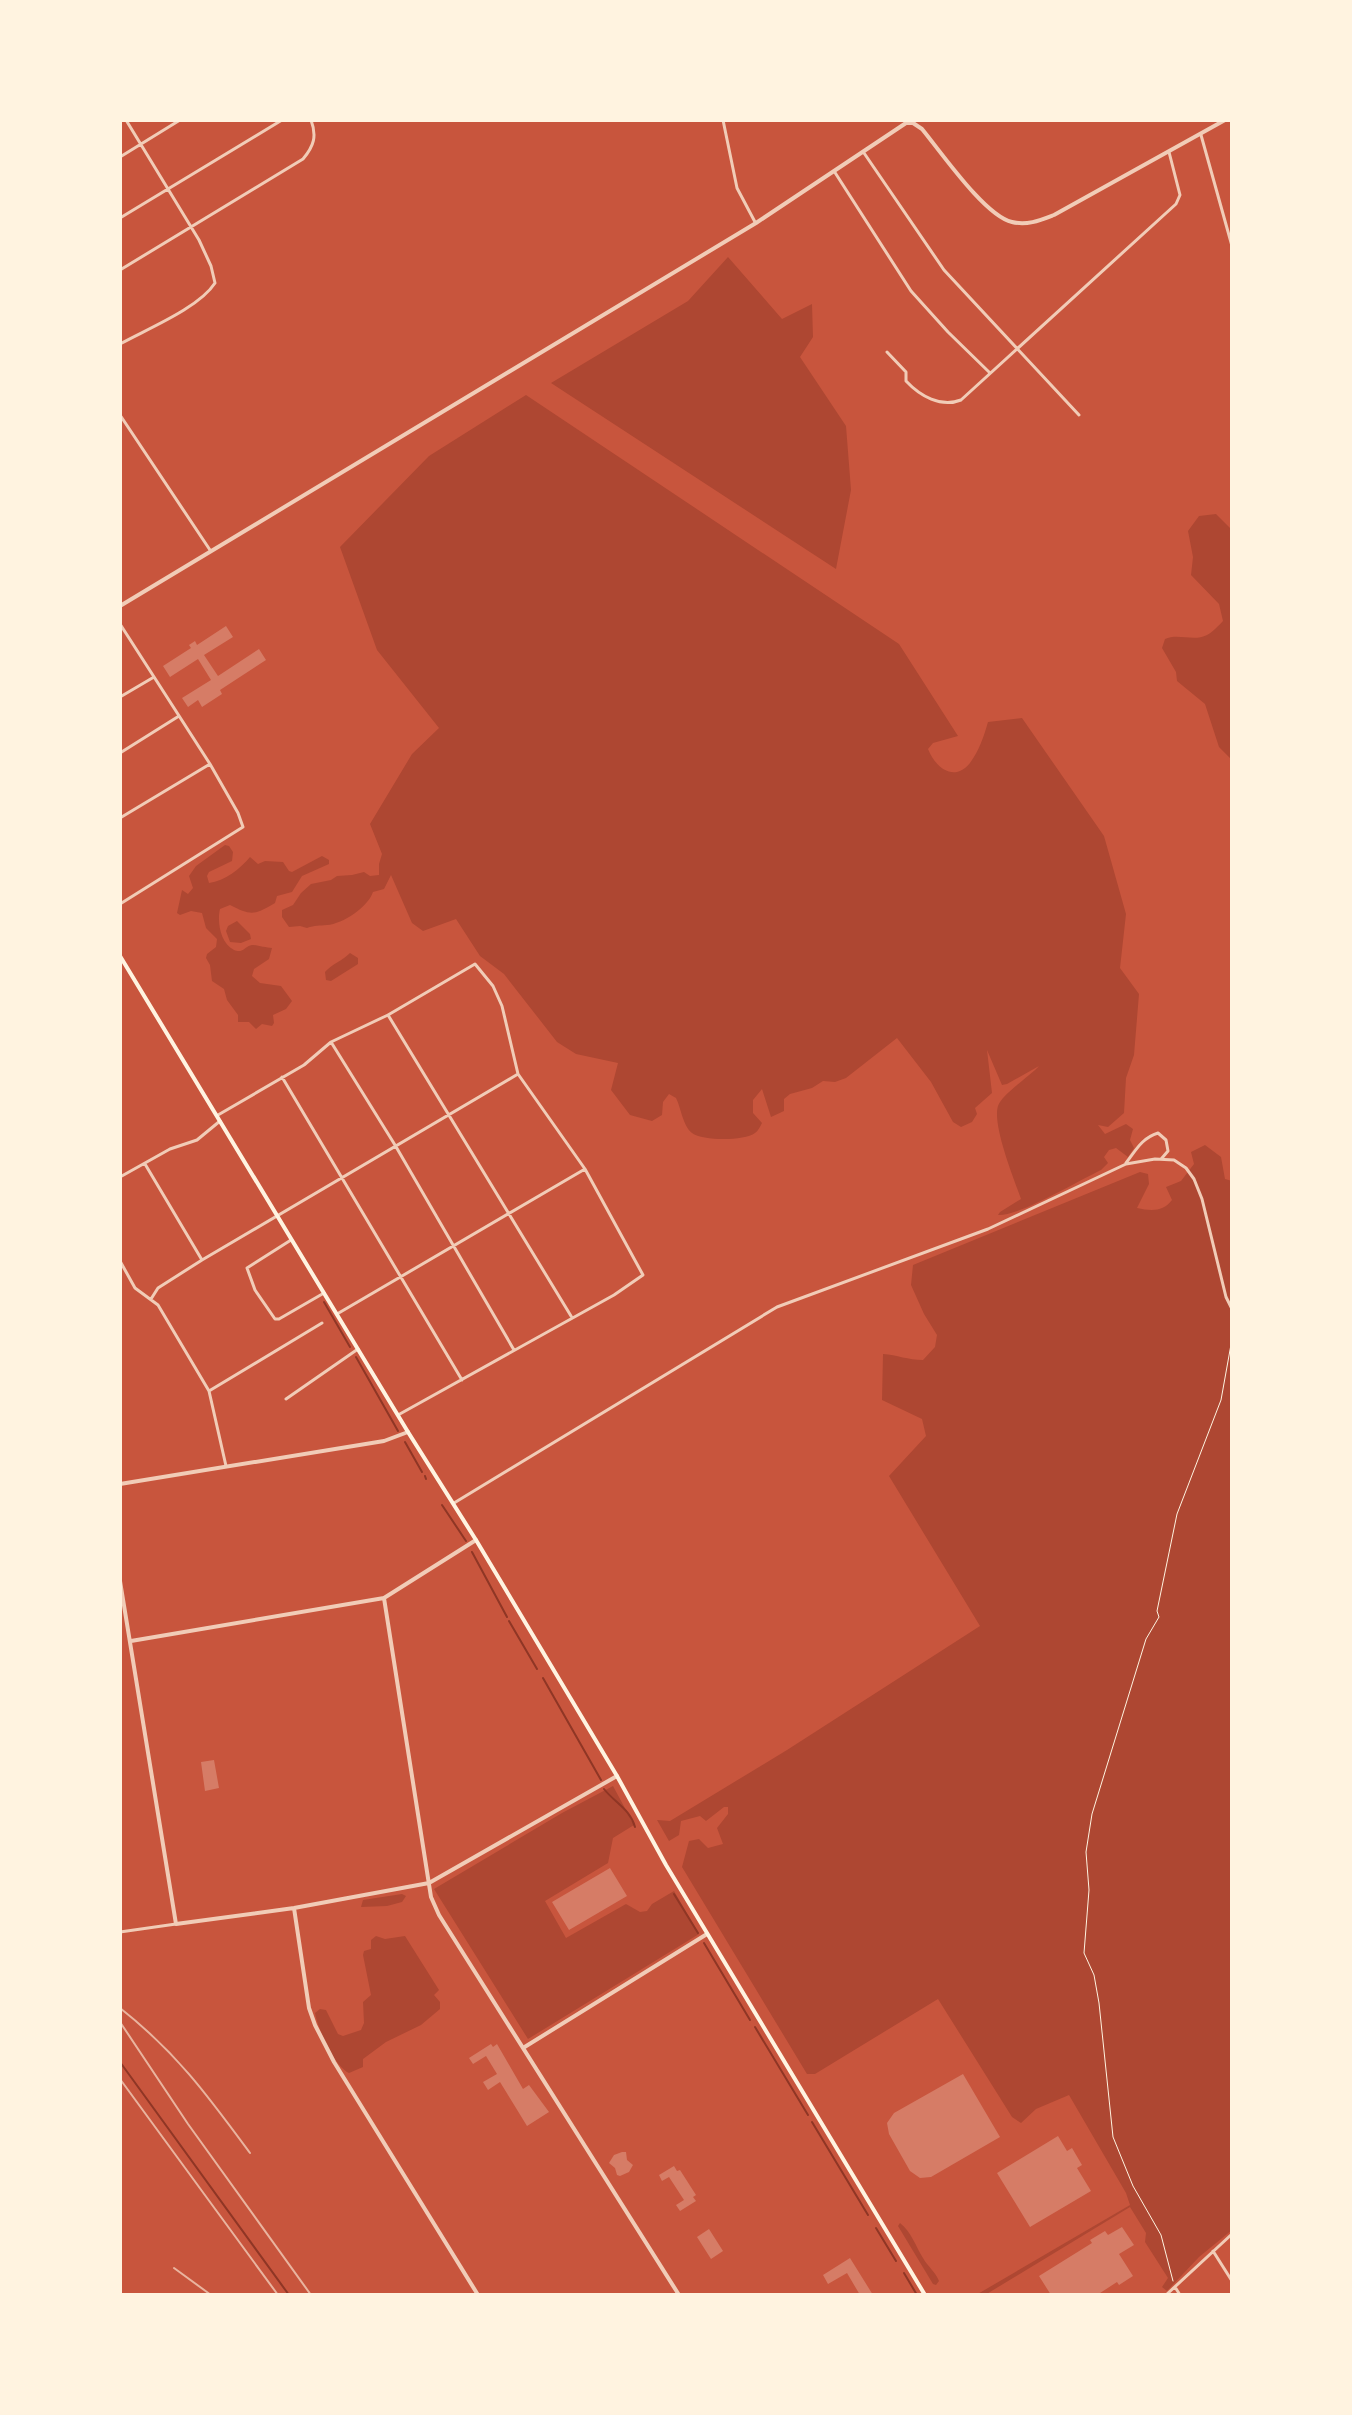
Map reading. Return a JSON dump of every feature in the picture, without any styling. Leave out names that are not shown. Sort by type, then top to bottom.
[{"type":"main road","points":[[120,956],[476,1540],[707,1934],[925,2295]]},
{"type":"street","points":[[120,344],[198,301],[215,283],[211,266],[191,227],[126,120]]},
{"type":"street","points":[[120,157],[180,120]]},
{"type":"street","points":[[120,218],[282,120]]},
{"type":"street","points":[[120,270],[303,159],[314,142],[315,131],[311,120]]},
{"type":"street","points":[[723,120],[737,188],[756,223]]},
{"type":"street","points":[[120,606],[756,223],[906,123],[913,123],[922,129],[991,210],[1011,222],[1024,224],[1054,215],[1225,120]]},
{"type":"street","points":[[1201,135],[1232,246]]},
{"type":"street","points":[[863,152],[944,270],[1079,415]]},
{"type":"street","points":[[887,352],[906,372],[906,381],[912,388],[932,400],[953,403],[961,400],[1176,204],[1180,195],[1169,152]]},
{"type":"street","points":[[834,171],[911,291],[989,372]]},
{"type":"street","points":[[120,415],[122,423],[210,550]]},
{"type":"street","points":[[120,624],[210,764],[243,827],[120,904]]},
{"type":"street","points":[[120,697],[154,677]]},
{"type":"street","points":[[120,753],[179,716]]},
{"type":"street","points":[[120,818],[210,764]]},
{"type":"street","points":[[120,1177],[170,1149],[197,1140],[218,1118],[304,1065],[331,1042],[388,1015],[475,964],[493,986],[502,1006],[518,1074],[585,1169],[643,1275],[614,1295],[398,1415]]},
{"type":"street","points":[[388,1015],[572,1317]]},
{"type":"street","points":[[331,1042],[395,1145],[514,1350]]},
{"type":"street","points":[[151,1299],[158,1288],[202,1260],[518,1074]]},
{"type":"street","points":[[282,1077],[462,1380]]},
{"type":"street","points":[[1126,1164],[1148,1136],[1158,1133],[1166,1140],[1168,1151],[1162,1158]]},
{"type":"street","points":[[453,1503],[777,1307],[988,1229],[1126,1164],[1162,1158],[1174,1160],[1186,1168],[1202,1199],[1226,1297],[1232,1309]]},
{"type":"street","points":[[144,1163],[202,1260]]},
{"type":"street","points":[[337,1314],[585,1169]]},
{"type":"street","points":[[292,1239],[247,1268],[255,1290],[275,1319],[324,1293]]},
{"type":"street","points":[[120,1261],[135,1288],[158,1305],[209,1391],[226,1467]]},
{"type":"street","points":[[209,1391],[322,1323]]},
{"type":"street","points":[[286,1399],[358,1349]]},
{"type":"street","points":[[120,1484],[384,1441],[408,1432]]},
{"type":"street","points":[[120,1643],[384,1598],[476,1540]]},
{"type":"street","points":[[120,1581],[176,1924]]},
{"type":"street","points":[[384,1598],[431,1897],[439,1915],[679,2295]]},
{"type":"street","points":[[120,1932],[294,1908],[429,1883],[617,1776]]},
{"type":"street","points":[[294,1908],[307,1999],[315,2025],[334,2062],[478,2295]]},
{"type":"street","points":[[523,2048],[707,1934]]},
{"type":"street","points":[[1166,2295],[1232,2234]]},
{"type":"street","points":[[1213,2251],[1232,2281]]},
{"type":"street","points":[[1175,2287],[1180,2295]]},
{"type":"path","points":[[1175,2287],[1161,2235],[1133,2186],[1113,2137],[1099,2003],[1094,1975],[1084,1953],[1089,1890],[1086,1852],[1092,1814],[1146,1639],[1159,1617],[1157,1611],[1177,1514],[1221,1400],[1232,1339]]},
{"type":"shaded area","points":[[728,257],[782,319],[812,304],[813,337],[800,357],[846,426],[851,490],[836,569],[551,383],[688,301]]},
{"type":"shaded area","points":[[526,395],[899,644],[958,736],[933,743],[928,749],[940,767],[952,772],[964,769],[979,748],[988,722],[1022,718],[1104,836],[1126,914],[1120,968],[1139,994],[1134,1055],[1126,1078],[1124,1113],[1108,1127],[1098,1125],[1105,1134],[1126,1124],[1133,1129],[1130,1140],[1134,1148],[1128,1157],[1116,1148],[1109,1150],[1104,1157],[1108,1163],[1101,1170],[1034,1204],[998,1215],[1021,1199],[1001,1139],[998,1106],[1039,1066],[1002,1085],[987,1050],[992,1093],[975,1108],[977,1114],[972,1122],[961,1127],[953,1122],[931,1082],[897,1038],[846,1078],[835,1082],[823,1081],[812,1088],[790,1094],[784,1099],[784,1111],[771,1117],[762,1089],[753,1100],[753,1113],[762,1123],[750,1136],[714,1139],[697,1136],[684,1121],[676,1098],[669,1094],[663,1102],[662,1115],[652,1121],[630,1115],[611,1090],[618,1063],[576,1054],[557,1042],[504,974],[480,956],[456,919],[423,931],[412,923],[391,875],[384,889],[373,892],[360,909],[347,918],[327,925],[289,927],[282,917],[282,910],[293,905],[311,884],[364,872],[370,876],[379,875],[382,854],[370,824],[412,754],[439,728],[377,650],[340,547],[429,456]]},
{"type":"shaded area","points":[[1216,514],[1232,530],[1232,760],[1219,747],[1205,704],[1177,681],[1176,672],[1162,648],[1165,639],[1202,637],[1223,621],[1219,604],[1191,575],[1193,557],[1188,531],[1199,516]]},
{"type":"shaded area","points":[[225,845],[233,852],[232,861],[209,872],[209,883],[232,874],[250,857],[258,864],[265,861],[283,862],[292,872],[322,856],[329,860],[329,864],[302,876],[292,892],[277,896],[275,903],[262,910],[253,913],[230,905],[220,909],[221,931],[229,947],[237,951],[252,945],[272,948],[269,959],[254,969],[252,976],[260,983],[281,986],[292,1001],[286,1009],[273,1015],[272,1026],[262,1024],[256,1029],[249,1022],[238,1022],[238,1015],[227,1000],[224,989],[212,981],[206,958],[216,947],[217,939],[206,928],[202,913],[177,913],[182,890],[188,894],[193,888],[189,876],[196,866]]},
{"type":"shaded area","points":[[237,921],[251,939],[241,943],[230,942],[226,931]]},
{"type":"shaded area","points":[[350,953],[358,958],[358,964],[331,981],[326,980],[325,972]]},
{"type":"shaded area","points":[[1205,1145],[1221,1157],[1225,1179],[1232,1181],[1232,2230],[1199,2257],[1167,2291],[1162,2287],[1168,2278],[1145,2242],[1146,2233],[1130,2207],[985,2295],[976,2295],[1130,2205],[1069,2095],[1036,2109],[1021,2123],[1012,2117],[938,1999],[815,2074],[807,2074],[682,1867],[689,1841],[699,1839],[708,1848],[723,1844],[717,1828],[728,1814],[728,1807],[706,1821],[700,1816],[681,1821],[679,1835],[669,1841],[657,1820],[670,1821],[980,1626],[889,1476],[926,1436],[922,1419],[882,1400],[883,1354],[923,1360],[935,1347],[937,1335],[911,1285],[913,1265],[1140,1172],[1148,1174],[1149,1184],[1137,1208],[1161,1209],[1172,1200],[1166,1187],[1181,1181],[1194,1164],[1191,1152]]},
{"type":"shaded area","points":[[613,1786],[634,1825],[613,1838],[608,1863],[545,1901],[566,1938],[626,1904],[640,1912],[647,1911],[652,1904],[674,1891],[699,1934],[528,2039],[434,1889]]},
{"type":"shaded area","points":[[406,1896],[402,1902],[361,1907],[363,1900]]},
{"type":"shaded area","points":[[376,1936],[385,1939],[405,1936],[439,1990],[434,1995],[440,2002],[440,2009],[421,2025],[386,2042],[363,2059],[363,2067],[349,2073],[332,2055],[315,2013],[320,2009],[326,2010],[338,2034],[343,2036],[361,2030],[364,2023],[363,2002],[371,1995],[363,1955],[364,1951],[371,1949],[371,1940]]},
{"type":"shaded area","points":[[900,2223],[939,2281],[936,2285],[898,2226]]},
{"type":"building","points":[[226,626],[233,637],[204,655],[218,676],[259,649],[266,660],[220,690],[222,694],[202,707],[198,700],[188,707],[182,698],[211,680],[198,659],[170,677],[163,666],[191,648],[189,645],[195,641],[197,645]]},
{"type":"building","points":[[214,1760],[219,1788],[205,1791],[201,1762]]},
{"type":"building","points":[[610,1868],[627,1896],[569,1930],[552,1902]]},
{"type":"building","points":[[491,2044],[493,2047],[497,2044],[523,2089],[529,2085],[549,2112],[527,2126],[500,2082],[488,2090],[483,2082],[497,2074],[486,2056],[473,2064],[469,2058]]},
{"type":"building","points":[[963,2074],[1000,2137],[931,2177],[920,2178],[910,2171],[889,2134],[887,2123],[894,2113]]},
{"type":"building","points":[[1058,2136],[1067,2151],[1072,2148],[1082,2165],[1077,2168],[1091,2191],[1030,2227],[997,2173]]},
{"type":"building","points":[[626,2152],[627,2160],[633,2165],[629,2172],[620,2176],[609,2163],[614,2155]]},
{"type":"building","points":[[674,2166],[696,2195],[693,2197],[696,2201],[680,2211],[676,2205],[684,2200],[669,2177],[662,2181],[659,2175]]},
{"type":"building","points":[[1122,2227],[1134,2245],[1119,2254],[1133,2276],[1097,2295],[1051,2295],[1039,2276],[1092,2243],[1090,2240],[1105,2231],[1108,2235]]},
{"type":"building","points":[[709,2229],[723,2251],[711,2259],[697,2237]]},
{"type":"building","points":[[850,2258],[873,2295],[860,2295],[847,2273],[828,2284],[823,2275]]},
{"type":"waterway","points":[[324,1302],[350,1347]]},
{"type":"waterway","points":[[356,1357],[398,1431]]},
{"type":"waterway","points":[[405,1442],[422,1472]]},
{"type":"waterway","points":[[442,1505],[466,1541]]},
{"type":"waterway","points":[[472,1552],[507,1617]]},
{"type":"waterway","points":[[509,1621],[537,1669]]},
{"type":"waterway","points":[[543,1678],[601,1780]]},
{"type":"waterway","points":[[604,1789],[626,1811],[635,1827]]},
{"type":"waterway","points":[[674,1894],[698,1933]]},
{"type":"waterway","points":[[704,1943],[750,2020]]},
{"type":"waterway","points":[[755,2027],[808,2115]]},
{"type":"waterway","points":[[120,2062],[289,2295]]},
{"type":"waterway","points":[[812,2122],[868,2215]]},
{"type":"waterway","points":[[876,2228],[896,2261]]},
{"type":"waterway","points":[[904,2273],[917,2295]]},
{"type":"railway","points":[[120,2008],[175,2059],[250,2153]]},
{"type":"railway","points":[[120,2022],[188,2124],[311,2295]]},
{"type":"railway","points":[[120,2079],[278,2295]]},
{"type":"railway","points":[[174,2268],[211,2295]]}]
